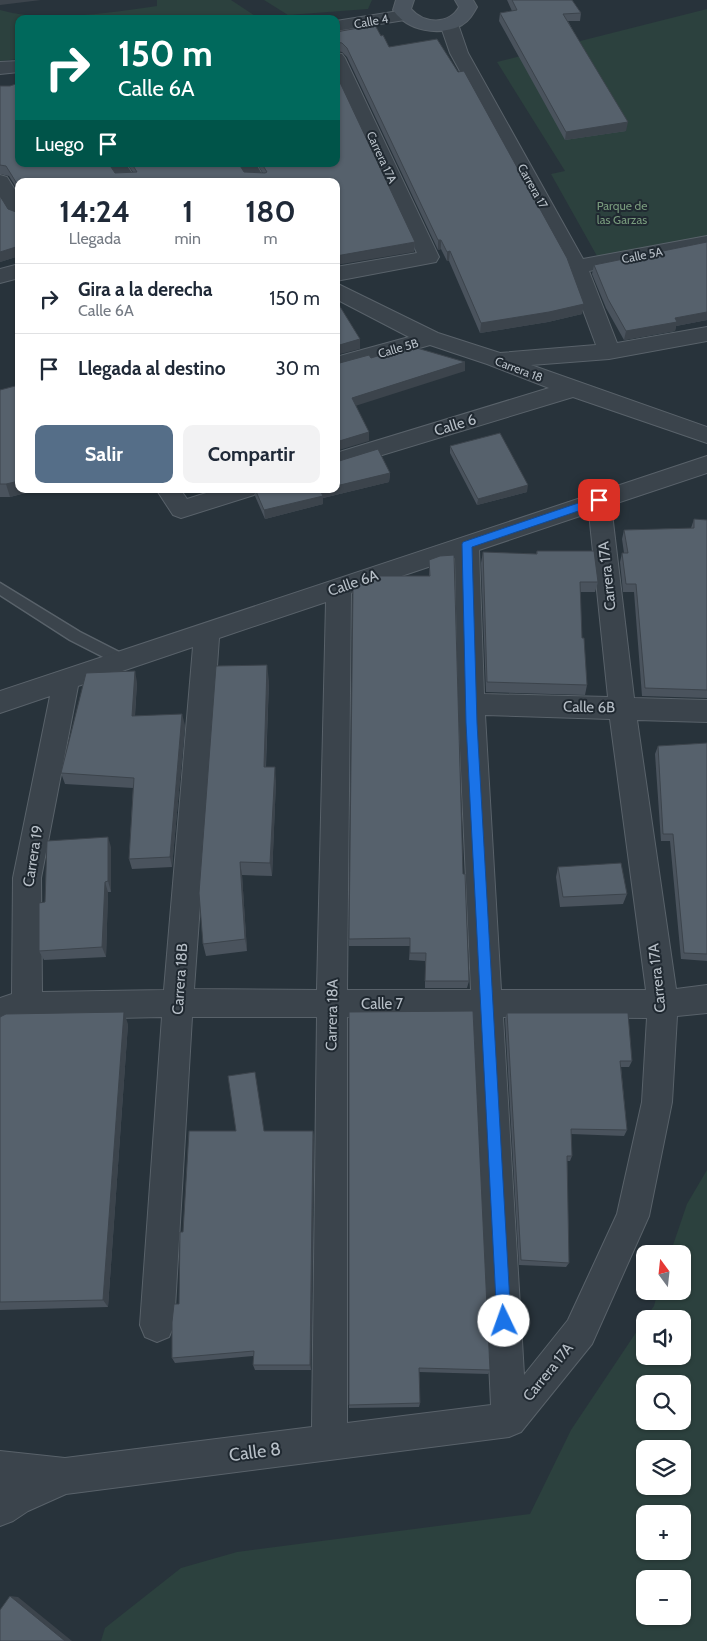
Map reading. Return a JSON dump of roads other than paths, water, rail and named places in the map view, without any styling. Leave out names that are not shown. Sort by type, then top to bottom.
[{"type":"main road","points":[[405,7],[418,23],[427,25],[449,24],[459,20],[466,14],[468,7],[466,0]]},
{"type":"street","name":"Calle 4","points":[[340,25],[405,7]]},
{"type":"street","name":"Carrera 17","points":[[449,24],[459,53],[577,267],[609,352]]},
{"type":"street","points":[[0,68],[15,66]]},
{"type":"street","name":"Carrera 17A","points":[[340,67],[428,257],[340,273]]},
{"type":"street","points":[[118,167],[125,178]]},
{"type":"street","points":[[248,167],[254,178]]},
{"type":"street","points":[[0,181],[15,207]]},
{"type":"street","name":"Calle 5A","points":[[577,267],[707,243]]},
{"type":"street","points":[[0,276],[15,272]]},
{"type":"street","name":"Carrera 18","points":[[340,292],[430,338],[495,359],[574,390],[707,434]]},
{"type":"street","points":[[495,359],[609,352],[707,334]]},
{"type":"street","name":"Calle 5B","points":[[340,364],[430,338]]},
{"type":"street","name":"Calle 6","points":[[340,461],[574,390]]},
{"type":"street","name":"Calle 6A","points":[[0,702],[707,464]]},
{"type":"street","points":[[171,493],[181,509],[233,493]]},
{"type":"street","name":"Carrera 17A","points":[[509,1420],[580,1332],[633,1216],[657,1102],[663,1004],[622,707],[599,500]]},
{"type":"street","points":[[467,544],[471,704],[509,1420]]},
{"type":"street","name":"Carrera 18A","points":[[329,1442],[332,1004],[339,588]]},
{"type":"street","name":"Carrera 18B","points":[[157,1325],[178,1003],[206,632]]},
{"type":"street","name":"Carrera 19","points":[[13,1011],[27,878],[66,680]]},
{"type":"street","name":"Calle 6B","points":[[471,704],[707,711]]},
{"type":"street","name":"Calle 7","points":[[13,1011],[178,1003],[663,1004],[707,999]]},
{"type":"street","name":"Calle 8","points":[[0,1469],[64,1476],[509,1420]]},
{"type":"street","points":[[0,1508],[15,1498],[64,1476]]},
{"type":"lane","points":[[0,588],[75,636],[122,660]]},
{"type":"park label","name":"Parque de las Garzas","points":[[622,212]]}]
